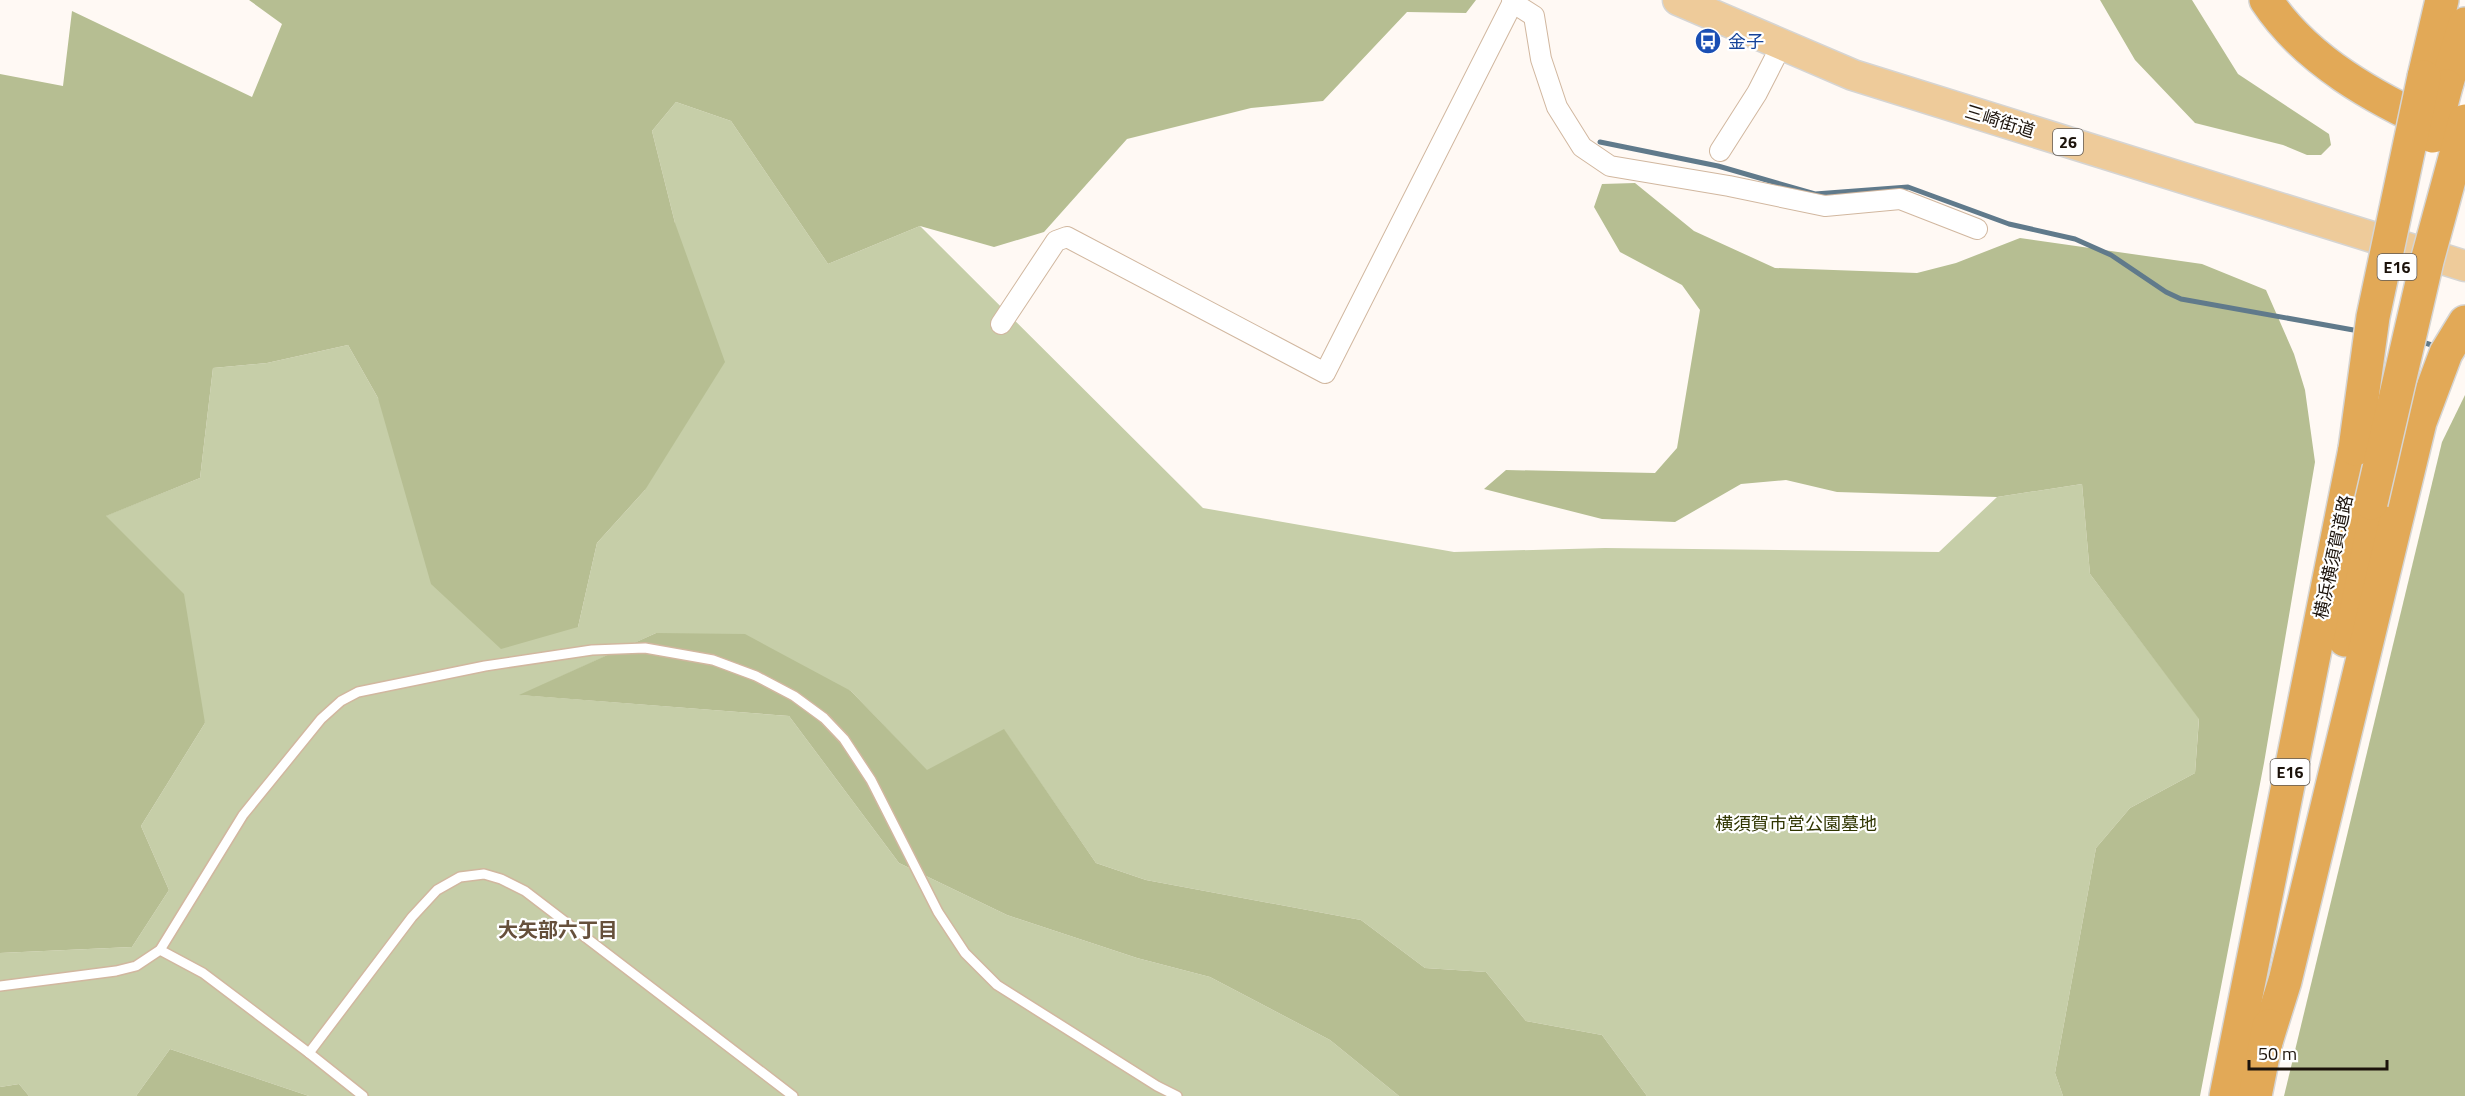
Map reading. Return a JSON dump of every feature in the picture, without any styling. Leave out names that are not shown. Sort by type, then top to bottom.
[{"type":"highway","points":[[2266,0],[2302,41],[2341,74],[2392,106],[2440,128],[2465,135]]},
{"type":"highway","points":[[2288,0],[2320,34],[2375,76],[2410,96],[2465,120]]},
{"type":"highway","points":[[2435,82],[2442,0]]},
{"type":"highway","points":[[2435,82],[2465,24]]},
{"type":"highway","name":"横浜横須賀道路","points":[[2226,1096],[2355,449],[2373,317],[2435,82]]},
{"type":"highway","name":"横浜横須賀道路","points":[[2255,1096],[2385,504],[2427,261],[2465,120]]},
{"type":"highway","points":[[2385,504],[2446,353],[2465,322]]},
{"type":"main road","name":"三崎街道","points":[[1678,0],[1853,75],[2465,266]]},
{"type":"street","points":[[1001,324],[1056,241],[1067,237],[1324,373],[1513,1],[1534,16],[1541,59],[1557,107],[1582,147],[1610,166],[1729,186],[1825,206],[1900,199],[1977,229]]},
{"type":"street","points":[[1720,151],[1757,93],[1781,46]]},
{"type":"lane","points":[[0,986],[116,971],[136,966],[160,950],[243,815],[321,719],[340,701],[358,692],[399,682],[484,666],[592,650],[645,648],[713,660],[756,676],[794,696],[824,718],[844,739],[871,780],[938,912],[965,953],[997,984],[1149,1081],[1177,1096]]},
{"type":"lane","points":[[309,1053],[412,917],[437,890],[460,877],[484,874],[501,879],[525,891],[793,1096]]},
{"type":"lane","points":[[160,950],[203,973],[363,1096]]},
{"type":"green space","points":[[249,0],[1476,0],[1466,13],[1407,12],[1323,101],[1251,108],[1127,139],[1044,232],[994,247],[920,226],[828,264],[731,121],[676,102],[652,131],[675,223],[725,362],[645,490],[597,543],[578,627],[501,649],[431,584],[378,398],[348,345],[267,363],[213,368],[200,478],[106,516],[184,594],[205,723],[141,826],[169,890],[132,947],[0,953],[0,74],[63,86],[72,11],[252,97],[282,24]]},
{"type":"green space","points":[[2100,0],[2192,0],[2238,74],[2329,134],[2331,145],[2321,155],[2307,155],[2283,145],[2195,123],[2135,60]]},
{"type":"green space","name":"横須賀市営公園墓地","points":[[676,102],[731,121],[828,264],[920,226],[1203,508],[1454,552],[1605,548],[1939,552],[1997,497],[2082,484],[2090,574],[2199,718],[2195,773],[2130,808],[2096,848],[2055,1073],[2063,1096],[1647,1096],[1602,1035],[1526,1021],[1486,972],[1425,968],[1361,920],[1146,880],[1096,863],[1004,730],[927,771],[851,691],[656,633],[521,695],[789,716],[899,863],[1007,915],[1137,958],[1210,977],[1330,1040],[1399,1096],[309,1096],[170,1049],[136,1096],[29,1096],[19,1084],[0,1087],[0,953],[132,947],[169,890],[141,826],[205,723],[105,516],[200,478],[213,368],[267,363],[348,345],[378,398],[578,627],[597,543],[645,490],[675,223],[652,131]]},
{"type":"green space","points":[[1635,183],[1694,231],[1775,268],[1917,273],[1956,263],[2020,238],[2202,264],[2266,290],[2294,354],[2305,390],[2315,462],[2264,763],[2200,1096],[2063,1096],[2055,1073],[2096,848],[2130,808],[2195,773],[2199,719],[2090,574],[2082,484],[1997,497],[1837,492],[1786,480],[1741,484],[1675,522],[1602,519],[1484,489],[1506,470],[1655,473],[1677,448],[1700,310],[1682,285],[1620,252],[1594,207],[1602,184]]},
{"type":"green space","points":[[2465,395],[2465,1096],[2284,1096],[2442,442]]},
{"type":"green space","points":[[656,633],[745,634],[851,691],[927,770],[1004,729],[1096,863],[1146,880],[1361,920],[1425,968],[1486,972],[1526,1021],[1602,1035],[1647,1096],[1399,1096],[1330,1040],[1210,977],[1137,958],[1007,915],[899,863],[789,716],[519,695]]},
{"type":"green space","points":[[170,1049],[309,1096],[136,1096]]},
{"type":"green space","points":[[19,1084],[29,1096],[0,1096],[0,1087]]},
{"type":"waterway","points":[[1600,142],[1718,166],[1815,194],[1908,187],[2009,224],[2075,239],[2111,255],[2166,292],[2181,299],[2359,331]]},
{"type":"waterway","points":[[2419,341],[2438,347]]},
{"type":"place","name":"金子","points":[[1708,41]]},
{"type":"district","name":"大矢部六丁目","points":[[558,929]]}]
